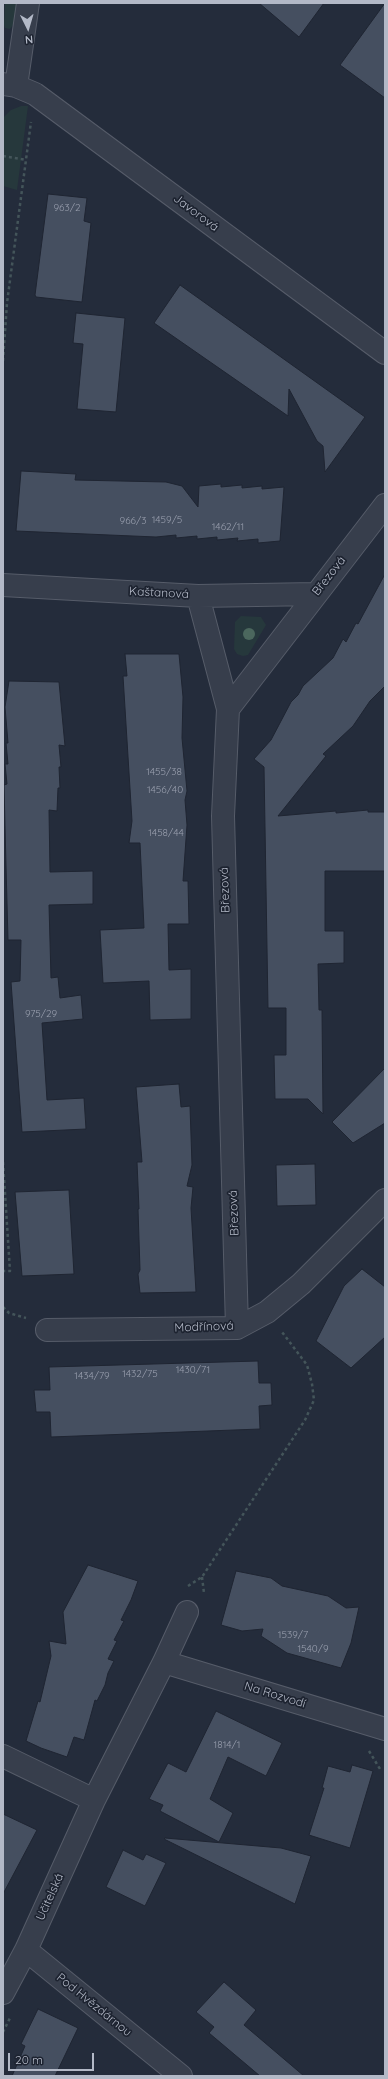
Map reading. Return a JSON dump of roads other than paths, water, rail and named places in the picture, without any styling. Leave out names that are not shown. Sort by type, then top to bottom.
[{"type":"street","points":[[18,88],[28,3]]},
{"type":"street","name":"Javorová","points":[[18,88],[385,353]]},
{"type":"street","name":"Březová","points":[[237,1328],[223,816],[228,709],[385,505]]},
{"type":"street","name":"Kaštanová","points":[[3,585],[198,596],[315,594]]},
{"type":"street","points":[[198,596],[228,709]]},
{"type":"street","name":"Modřínová","points":[[47,1330],[237,1328],[267,1312],[300,1284],[385,1200]]},
{"type":"street","name":"Učitelská","points":[[3,1993],[26,1950],[94,1800],[164,1662],[187,1612]]},
{"type":"street","name":"Na Rozvodí","points":[[164,1662],[385,1730]]},
{"type":"street","points":[[3,1756],[94,1800]]},
{"type":"street","name":"Pod Hvězdárnou","points":[[26,1950],[181,2076]]}]
